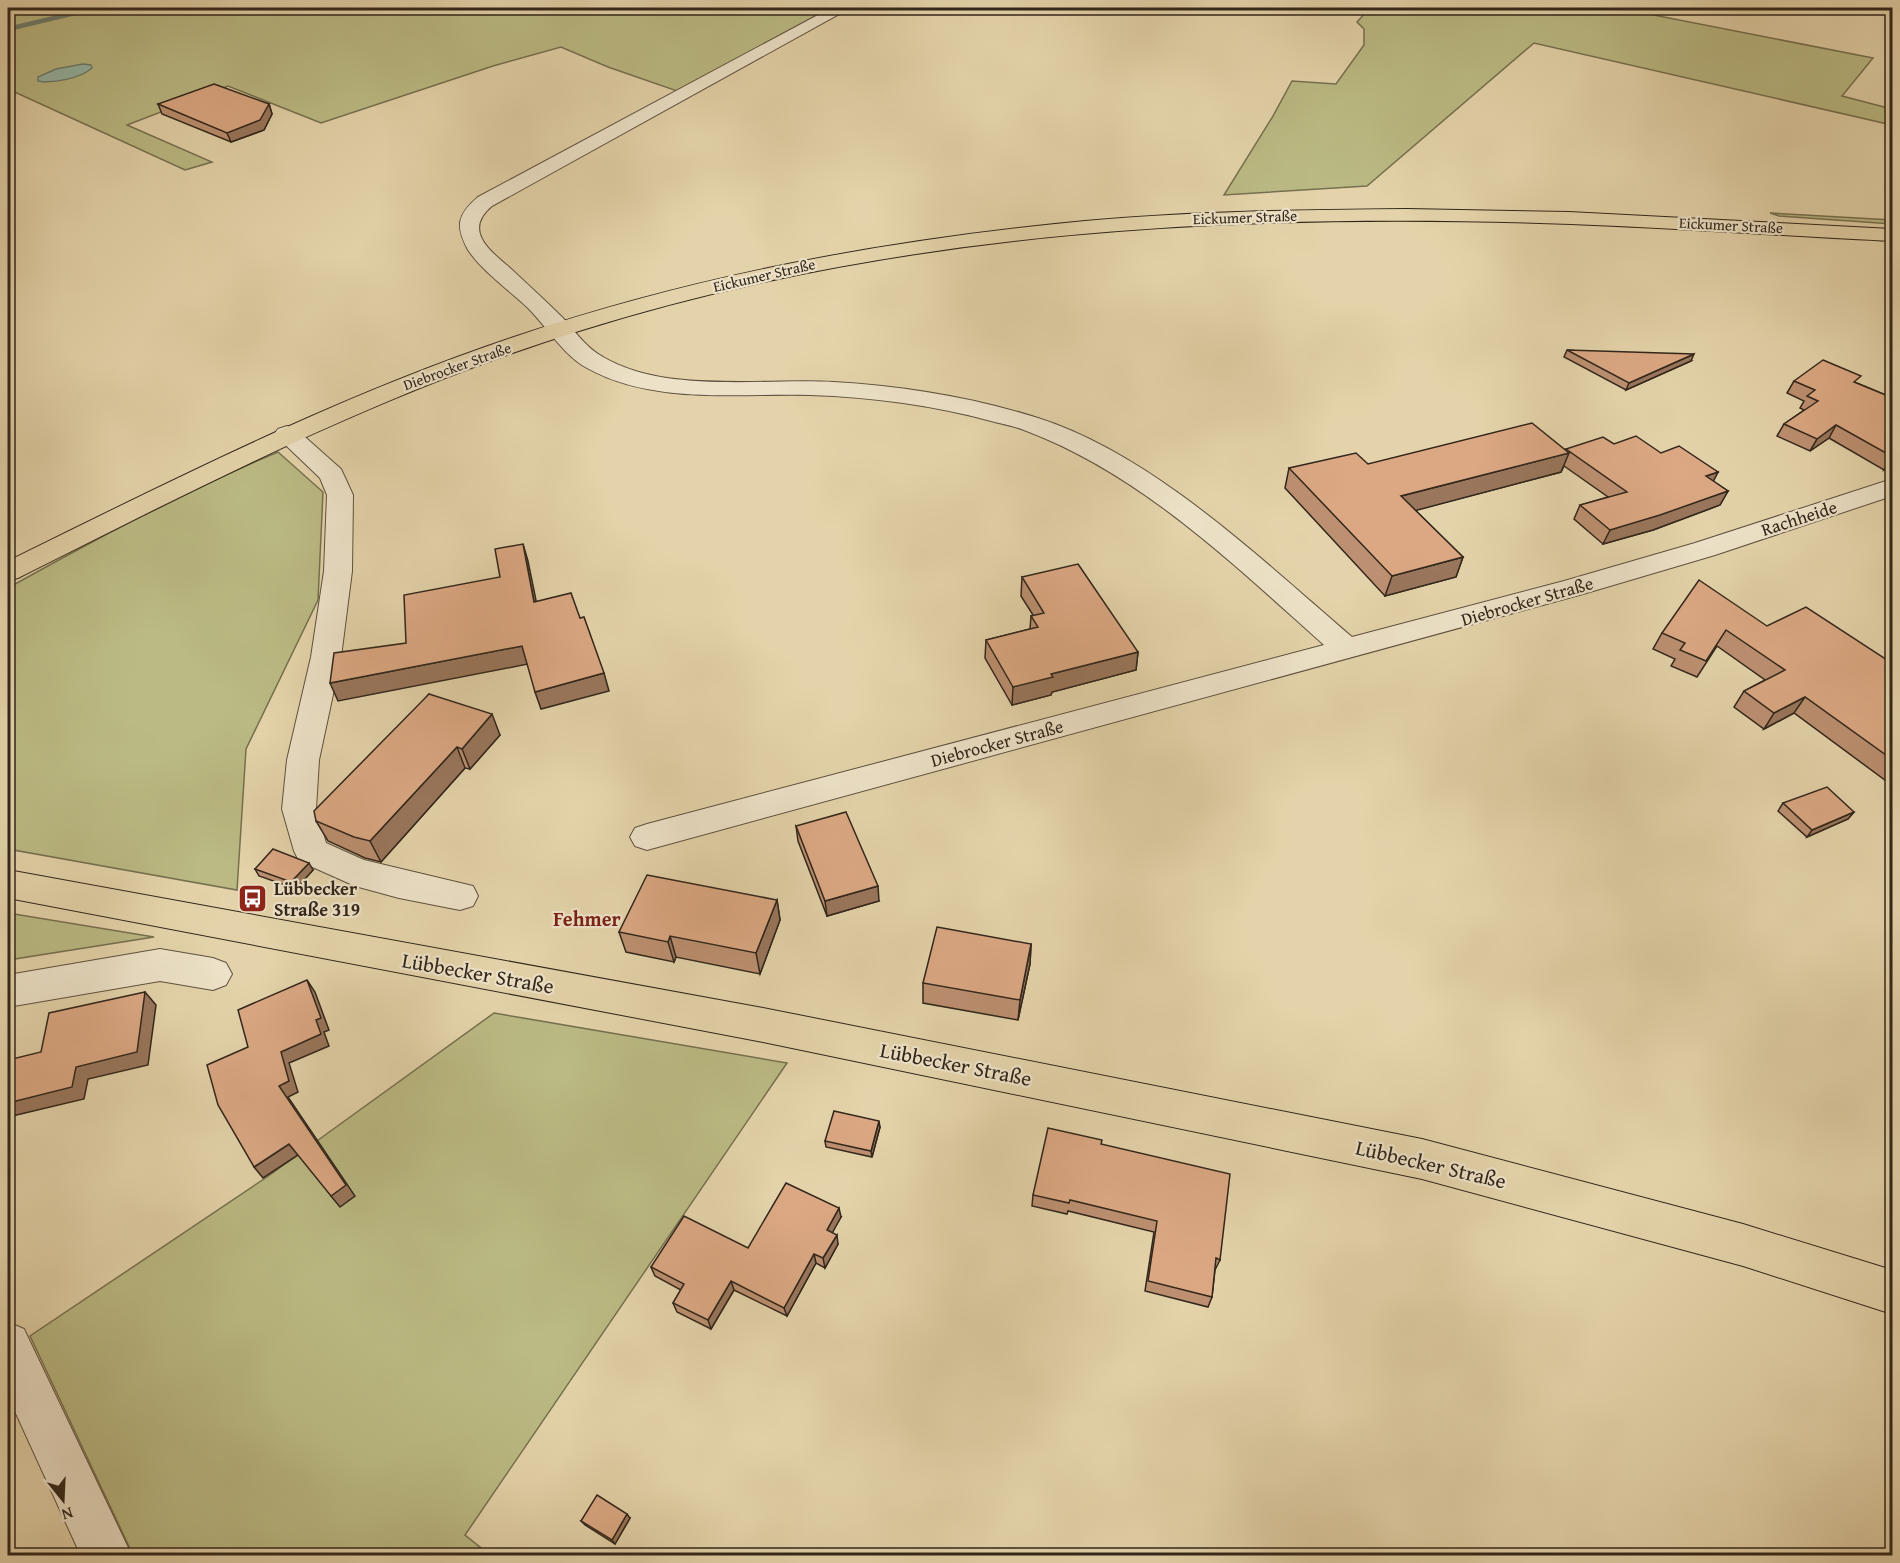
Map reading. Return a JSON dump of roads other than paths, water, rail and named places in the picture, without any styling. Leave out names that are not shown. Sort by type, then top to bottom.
[{"type":"main road","name":"Eickumer Straße","points":[[561,330],[607,315],[733,281],[875,252],[1048,229],[1152,220],[1268,215],[1468,214],[1671,221],[1893,235]]},
{"type":"main road","name":"Diebrocker Straße","points":[[8,574],[287,434],[388,392],[561,330]]},
{"type":"main road","name":"Lübbecker Straße","points":[[8,884],[774,1028],[1422,1159],[1743,1245],[1893,1292]]},
{"type":"street","points":[[842,8],[517,183],[474,209],[467,228],[470,239],[478,250],[596,363],[635,378],[675,384],[722,387],[900,394],[966,407],[1031,424],[1091,452],[1171,499],[1337,641]]},
{"type":"street","points":[[287,434],[332,475],[340,495],[338,571],[327,657],[303,760],[299,809],[311,851],[355,872],[399,884],[460,896]]},
{"type":"street","name":"Rachheide","points":[[1705,549],[1893,487]]},
{"type":"street","name":"Diebrocker Straße","points":[[647,837],[1337,641],[1705,549]]},
{"type":"street","points":[[8,991],[160,965],[213,974]]},
{"type":"street","points":[[8,1345],[107,1556]]},
{"type":"waterway","points":[[8,29],[96,8]]},
{"type":"place","name":"Lübbecker Straße 319","points":[[253,898]]},
{"type":"district","name":"Fehmer","points":[[587,918]]}]
